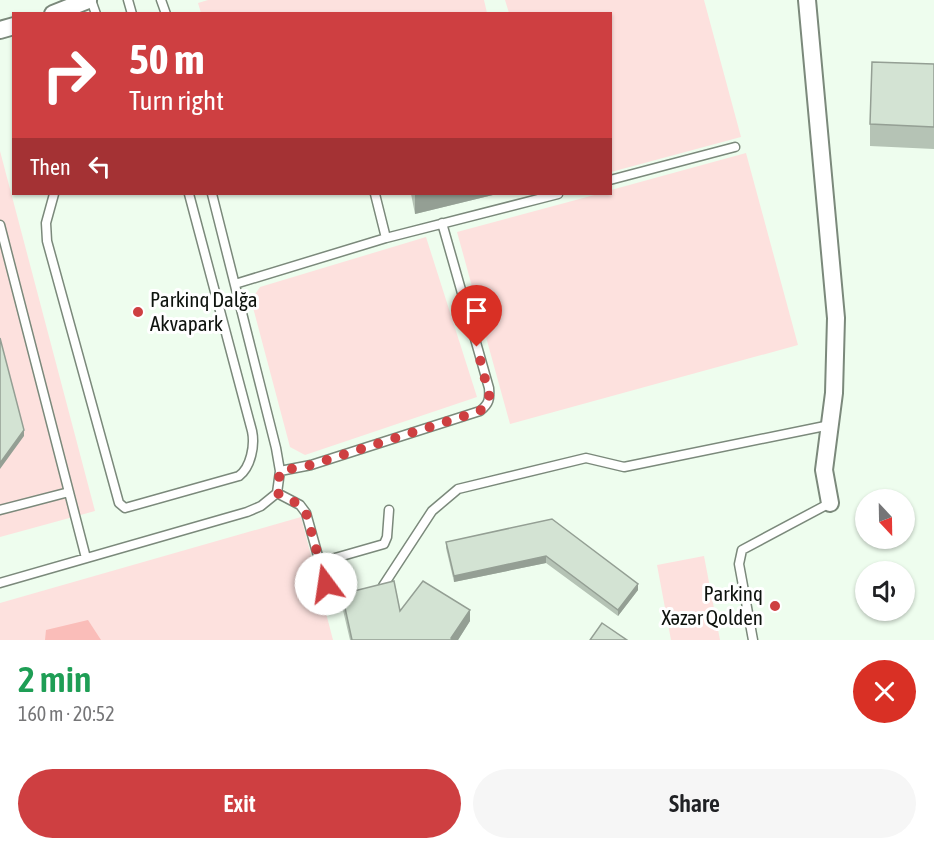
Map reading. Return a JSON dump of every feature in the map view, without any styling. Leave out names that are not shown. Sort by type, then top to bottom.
[{"type":"street","points":[[58,12],[89,0]]},
{"type":"street","points":[[807,0],[836,318],[836,372],[824,470],[830,503]]},
{"type":"lane","points":[[612,179],[735,147]]},
{"type":"lane","points":[[54,195],[46,223],[47,241],[119,503],[125,508],[239,476],[247,469],[253,444],[252,431],[189,195]]},
{"type":"lane","points":[[0,583],[247,512],[261,506],[277,493],[280,471],[212,195]]},
{"type":"lane","points":[[375,195],[386,238]]},
{"type":"lane","points":[[235,284],[386,238],[554,195]]},
{"type":"lane","points":[[280,471],[311,465],[480,411],[487,406],[490,399],[489,388],[442,223]]},
{"type":"lane","points":[[0,225],[86,558]]},
{"type":"lane","points":[[383,586],[432,511],[459,489],[586,458],[624,467],[830,425]]},
{"type":"lane","points":[[0,510],[69,492]]},
{"type":"lane","points":[[277,493],[300,505],[306,513],[332,606]]},
{"type":"lane","points":[[753,640],[739,564],[742,550],[830,503]]},
{"type":"lane","points":[[321,562],[384,544],[387,537],[388,510]]},
{"type":"shaded area","points":[[208,0],[484,0],[487,12],[201,12],[198,3]]},
{"type":"shaded area","points":[[505,0],[704,0],[741,137],[612,172],[612,12],[509,12]]},
{"type":"shaded area","points":[[0,151],[95,511],[0,537]]},
{"type":"shaded area","points":[[746,153],[798,345],[510,424],[457,232],[594,195],[612,195],[612,190]]},
{"type":"shaded area","points":[[426,237],[477,397],[305,455],[290,447],[251,300],[260,287]]},
{"type":"shaded area","points":[[301,517],[333,640],[0,640],[0,603]]},
{"type":"shaded area","points":[[704,556],[720,640],[671,640],[657,565]]},
{"type":"shaded area","points":[[88,620],[101,640],[45,640],[46,630]]},
{"type":"building","points":[[872,62],[934,64],[934,127],[870,124]]},
{"type":"building","points":[[0,338],[24,430],[0,463]]},
{"type":"building","points":[[552,519],[638,584],[618,610],[546,556],[454,576],[446,542]]},
{"type":"building","points":[[394,581],[400,611],[423,581],[470,610],[451,638],[452,640],[352,640],[342,594]]},
{"type":"building","points":[[602,623],[627,640],[590,640]]},
{"type":"place","name":"Parkinq Dalğa Akvapark","points":[[138,312]]},
{"type":"place","name":"Parkinq Xəzər Qolden","points":[[775,606]]},
{"type":"route","points":[[326,584],[306,513],[300,505],[277,493],[280,487],[280,471],[311,465],[480,411],[487,406],[490,399],[477,347]]}]
